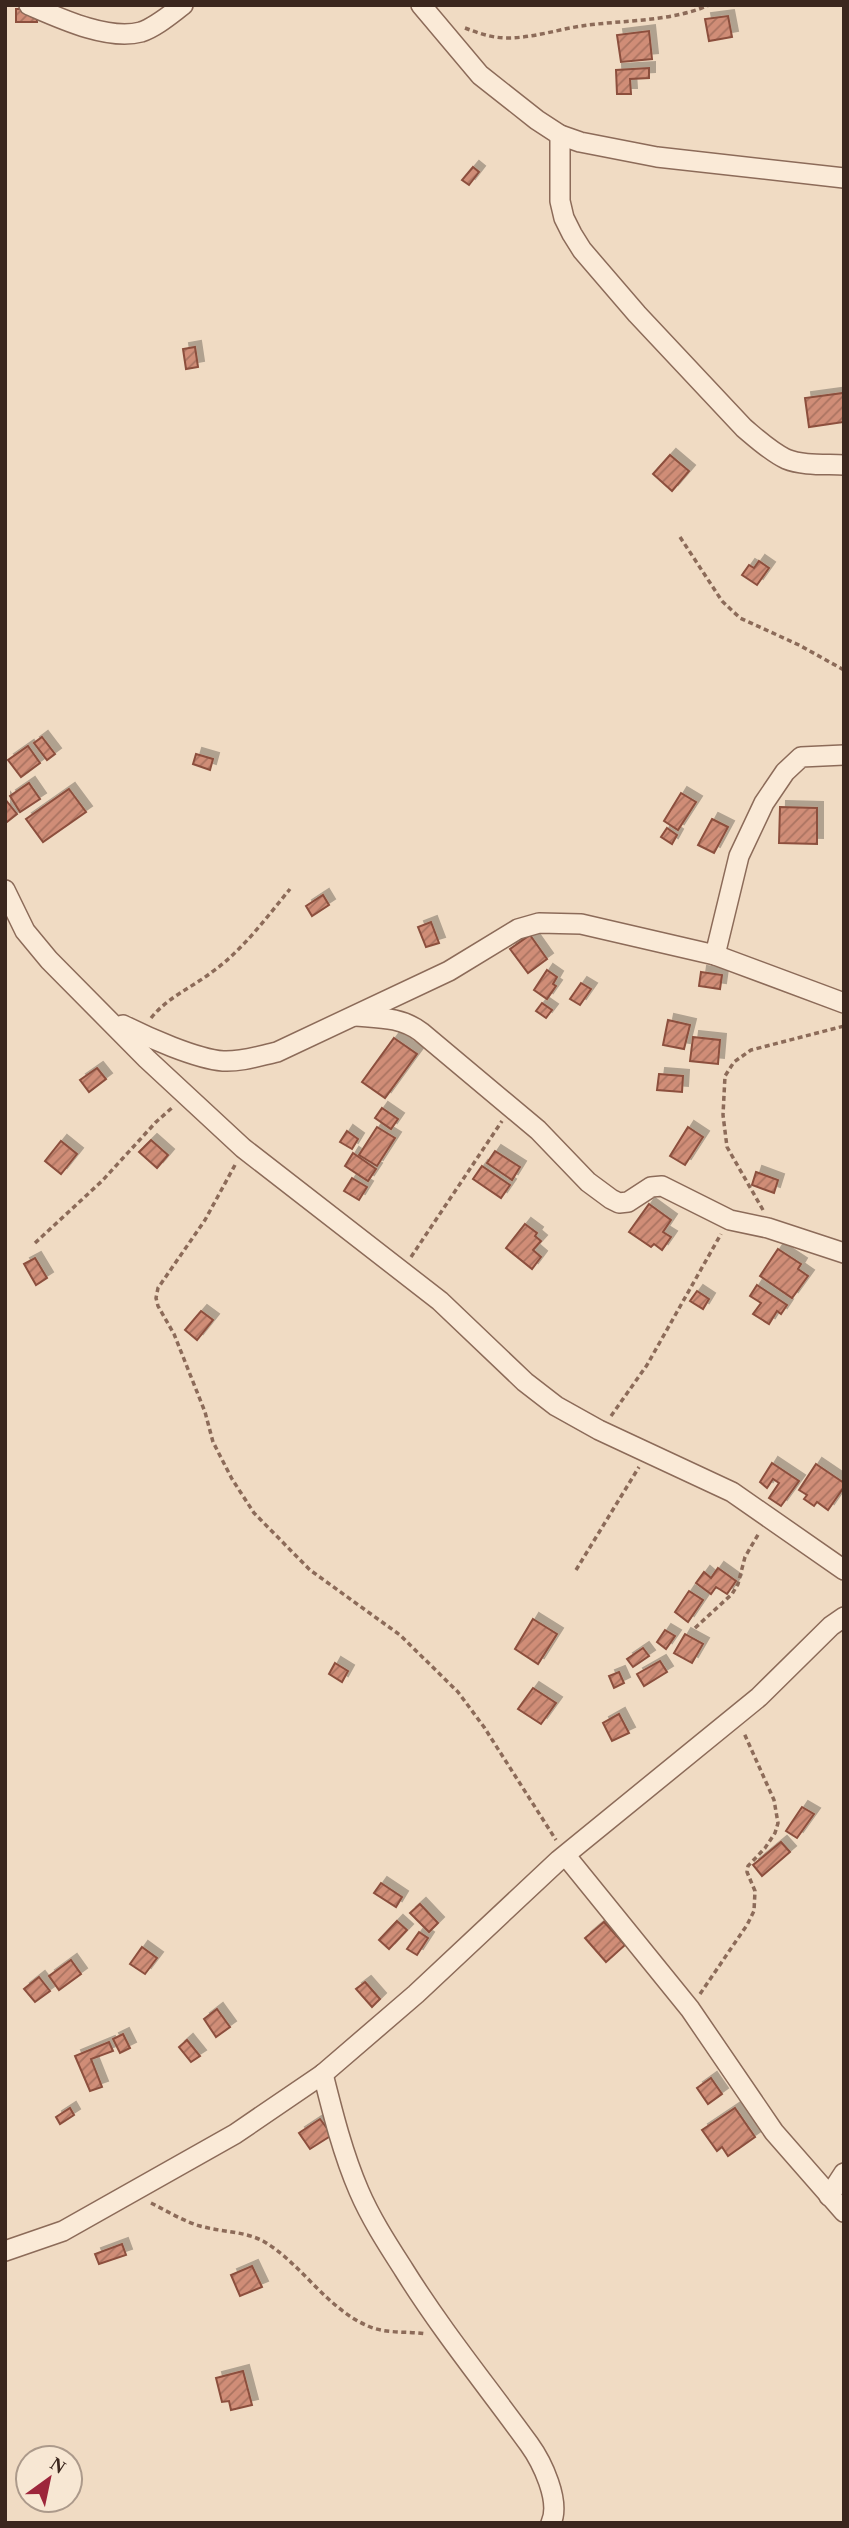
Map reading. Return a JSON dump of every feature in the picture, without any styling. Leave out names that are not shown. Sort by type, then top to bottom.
[{"type":"street","points":[[29,5],[57,18],[97,30],[119,33],[141,32],[184,5]]},
{"type":"street","points":[[421,5],[480,75],[560,135],[580,142],[657,157],[844,177]]},
{"type":"street","points":[[560,135],[560,201],[564,218],[582,250],[637,314],[744,428],[764,444],[787,460],[844,465]]},
{"type":"street","points":[[715,955],[738,856],[764,803],[785,772],[802,757],[844,755]]},
{"type":"street","points":[[5,890],[25,931],[49,960],[186,1096],[243,1148],[440,1301],[525,1382],[556,1406],[599,1430],[713,1481],[770,1517],[844,1570]]},
{"type":"street","points":[[106,1016],[139,1033],[221,1061],[248,1059],[277,1052],[350,1015],[449,971],[518,929],[540,923],[582,924],[715,955],[844,1003]]},
{"type":"street","points":[[350,1015],[408,1023],[512,1106],[559,1149],[589,1182],[619,1203],[628,1202],[651,1187],[662,1186],[730,1220],[768,1228],[844,1253]]},
{"type":"street","points":[[5,2251],[62,2231],[235,2134],[323,2074],[416,1994],[566,1856],[760,1697],[831,1626],[844,1617]]},
{"type":"street","points":[[566,1856],[691,2010],[775,2132],[844,2212]]},
{"type":"street","points":[[323,2074],[340,2140],[359,2192],[383,2238],[448,2337],[534,2450],[553,2494],[554,2515],[551,2523]]},
{"type":"street","points":[[829,2196],[844,2173]]},
{"type":"path","points":[[461,26],[482,34],[505,38],[525,37],[594,24],[676,15],[709,5]]},
{"type":"path","points":[[680,537],[722,601],[740,618],[799,645],[844,670]]},
{"type":"path","points":[[139,1033],[166,1003],[233,955],[290,889]]},
{"type":"path","points":[[768,1228],[761,1205],[727,1147],[723,1115],[725,1076],[734,1062],[751,1050],[844,1026]]},
{"type":"path","points":[[35,1243],[102,1181],[156,1122],[186,1096]]},
{"type":"path","points":[[402,1271],[512,1106]]},
{"type":"path","points":[[243,1148],[205,1220],[158,1288],[156,1298],[174,1334],[205,1412],[213,1442],[254,1513],[300,1560],[400,1635],[458,1692],[484,1727],[566,1856]]},
{"type":"path","points":[[599,1430],[641,1374],[730,1220]]},
{"type":"path","points":[[576,1570],[648,1453]]},
{"type":"path","points":[[695,1628],[732,1594],[738,1584],[745,1557],[770,1517]]},
{"type":"path","points":[[691,2010],[754,1911],[755,1891],[747,1872],[748,1867],[775,1833],[778,1823],[775,1800],[744,1737],[744,1730]]},
{"type":"path","points":[[131,2191],[199,2226],[249,2235],[265,2243],[342,2311],[369,2327],[448,2337]]},
{"type":"building","points":[[16,9],[36,9],[37,22],[16,22]]},
{"type":"building","points":[[728,16],[732,37],[709,41],[705,19]]},
{"type":"building","points":[[649,31],[652,59],[621,62],[617,35]]},
{"type":"building","points":[[649,68],[649,78],[630,79],[631,94],[617,94],[616,70]]},
{"type":"building","points":[[473,167],[479,172],[469,185],[462,180]]},
{"type":"building","points":[[195,347],[198,367],[186,369],[183,349]]},
{"type":"building","points":[[843,393],[844,422],[809,427],[805,398]]},
{"type":"building","points":[[670,455],[689,471],[672,491],[653,474]]},
{"type":"building","points":[[759,561],[769,568],[757,585],[742,575],[749,565],[754,568]]},
{"type":"building","points":[[42,737],[55,754],[47,760],[34,743]]},
{"type":"building","points":[[28,746],[40,763],[21,777],[8,760]]},
{"type":"building","points":[[196,754],[213,759],[210,770],[193,764]]},
{"type":"building","points":[[29,783],[40,799],[20,812],[10,796]]},
{"type":"building","points":[[69,789],[86,812],[43,842],[26,819]]},
{"type":"building","points":[[681,793],[696,802],[678,830],[664,821]]},
{"type":"building","points":[[5,799],[17,814],[7,822],[5,820]]},
{"type":"building","points":[[780,807],[817,808],[817,844],[779,843]]},
{"type":"building","points":[[712,819],[728,827],[714,853],[698,845]]},
{"type":"building","points":[[667,828],[677,835],[672,844],[661,837]]},
{"type":"building","points":[[323,895],[329,905],[312,916],[306,906]]},
{"type":"building","points":[[431,922],[439,943],[426,947],[418,927]]},
{"type":"building","points":[[530,935],[547,959],[528,973],[510,949]]},
{"type":"building","points":[[547,970],[557,977],[553,984],[556,986],[547,999],[534,990]]},
{"type":"building","points":[[701,972],[722,975],[720,989],[699,986]]},
{"type":"building","points":[[581,983],[591,989],[580,1005],[570,999]]},
{"type":"building","points":[[542,1003],[552,1010],[546,1018],[536,1011]]},
{"type":"building","points":[[668,1020],[690,1025],[684,1049],[663,1045]]},
{"type":"building","points":[[693,1037],[720,1040],[718,1064],[690,1061]]},
{"type":"building","points":[[394,1038],[417,1054],[385,1098],[362,1082]]},
{"type":"building","points":[[97,1068],[106,1079],[89,1092],[80,1080]]},
{"type":"building","points":[[659,1074],[683,1076],[682,1092],[657,1090]]},
{"type":"building","points":[[382,1108],[398,1119],[391,1129],[375,1118]]},
{"type":"building","points":[[377,1127],[395,1138],[377,1166],[359,1155]]},
{"type":"building","points":[[688,1127],[703,1137],[685,1165],[670,1156]]},
{"type":"building","points":[[347,1131],[358,1139],[352,1149],[340,1142]]},
{"type":"building","points":[[151,1140],[168,1155],[157,1168],[139,1152]]},
{"type":"building","points":[[61,1141],[77,1154],[61,1174],[45,1161]]},
{"type":"building","points":[[495,1151],[520,1167],[512,1180],[487,1163]]},
{"type":"building","points":[[353,1153],[376,1169],[368,1181],[345,1166]]},
{"type":"building","points":[[482,1166],[510,1185],[501,1198],[473,1179]]},
{"type":"building","points":[[756,1172],[778,1180],[774,1193],[752,1185]]},
{"type":"building","points":[[352,1178],[367,1187],[359,1200],[344,1191]]},
{"type":"building","points":[[649,1204],[671,1220],[663,1232],[671,1237],[662,1250],[654,1244],[651,1247],[629,1232]]},
{"type":"building","points":[[525,1224],[537,1233],[535,1236],[541,1241],[533,1250],[541,1257],[532,1269],[506,1248]]},
{"type":"building","points":[[778,1249],[801,1264],[798,1269],[808,1276],[792,1298],[760,1276]]},
{"type":"building","points":[[35,1258],[47,1278],[36,1285],[24,1264]]},
{"type":"building","points":[[757,1285],[787,1305],[781,1314],[777,1311],[769,1324],[753,1314],[761,1303],[750,1296]]},
{"type":"building","points":[[697,1291],[709,1299],[703,1309],[690,1301]]},
{"type":"building","points":[[201,1311],[213,1320],[197,1340],[185,1330]]},
{"type":"building","points":[[772,1463],[799,1481],[781,1506],[769,1498],[779,1483],[773,1479],[767,1488],[760,1482]]},
{"type":"building","points":[[816,1464],[844,1483],[828,1510],[817,1502],[814,1506],[804,1499],[807,1495],[799,1490]]},
{"type":"building","points":[[718,1568],[736,1581],[727,1594],[716,1587],[711,1594],[696,1583],[704,1572],[711,1578]]},
{"type":"building","points":[[689,1591],[703,1600],[688,1622],[675,1612]]},
{"type":"building","points":[[533,1619],[557,1634],[538,1664],[515,1649]]},
{"type":"building","points":[[665,1630],[675,1636],[666,1649],[657,1642]]},
{"type":"building","points":[[685,1634],[703,1644],[692,1663],[674,1653]]},
{"type":"building","points":[[643,1648],[649,1656],[633,1667],[627,1659]]},
{"type":"building","points":[[660,1661],[667,1672],[644,1686],[637,1674]]},
{"type":"building","points":[[335,1663],[348,1671],[342,1682],[329,1674]]},
{"type":"building","points":[[619,1672],[624,1683],[614,1688],[609,1676]]},
{"type":"building","points":[[533,1688],[556,1703],[541,1724],[518,1709]]},
{"type":"building","points":[[619,1714],[629,1733],[612,1741],[603,1723]]},
{"type":"building","points":[[802,1807],[814,1814],[797,1838],[786,1831]]},
{"type":"building","points":[[781,1842],[790,1852],[762,1876],[753,1865]]},
{"type":"building","points":[[381,1883],[402,1897],[396,1907],[374,1893]]},
{"type":"building","points":[[420,1904],[438,1923],[429,1932],[410,1913]]},
{"type":"building","points":[[397,1921],[407,1930],[389,1949],[379,1940]]},
{"type":"building","points":[[604,1922],[625,1945],[606,1962],[585,1938]]},
{"type":"building","points":[[419,1932],[428,1938],[417,1955],[407,1949]]},
{"type":"building","points":[[142,1947],[157,1958],[145,1974],[130,1964]]},
{"type":"building","points":[[71,1960],[81,1974],[59,1990],[49,1976]]},
{"type":"building","points":[[39,1977],[50,1991],[35,2002],[24,1989]]},
{"type":"building","points":[[365,1982],[380,1999],[372,2007],[356,1989]]},
{"type":"building","points":[[217,2009],[230,2027],[216,2037],[204,2019]]},
{"type":"building","points":[[123,2034],[130,2048],[120,2053],[113,2039]]},
{"type":"building","points":[[187,2040],[200,2056],[191,2062],[179,2047]]},
{"type":"building","points":[[109,2042],[113,2051],[91,2059],[102,2087],[90,2091],[75,2056]]},
{"type":"building","points":[[711,2078],[722,2094],[708,2104],[697,2088]]},
{"type":"building","points":[[70,2108],[74,2115],[60,2124],[56,2117]]},
{"type":"building","points":[[735,2108],[755,2137],[728,2156],[722,2147],[717,2151],[702,2130]]},
{"type":"building","points":[[320,2119],[332,2135],[310,2149],[299,2133]]},
{"type":"building","points":[[122,2244],[126,2255],[99,2264],[95,2254]]},
{"type":"building","points":[[252,2266],[262,2287],[240,2296],[231,2275]]},
{"type":"building","points":[[243,2371],[252,2405],[231,2410],[229,2401],[222,2402],[216,2378]]}]
